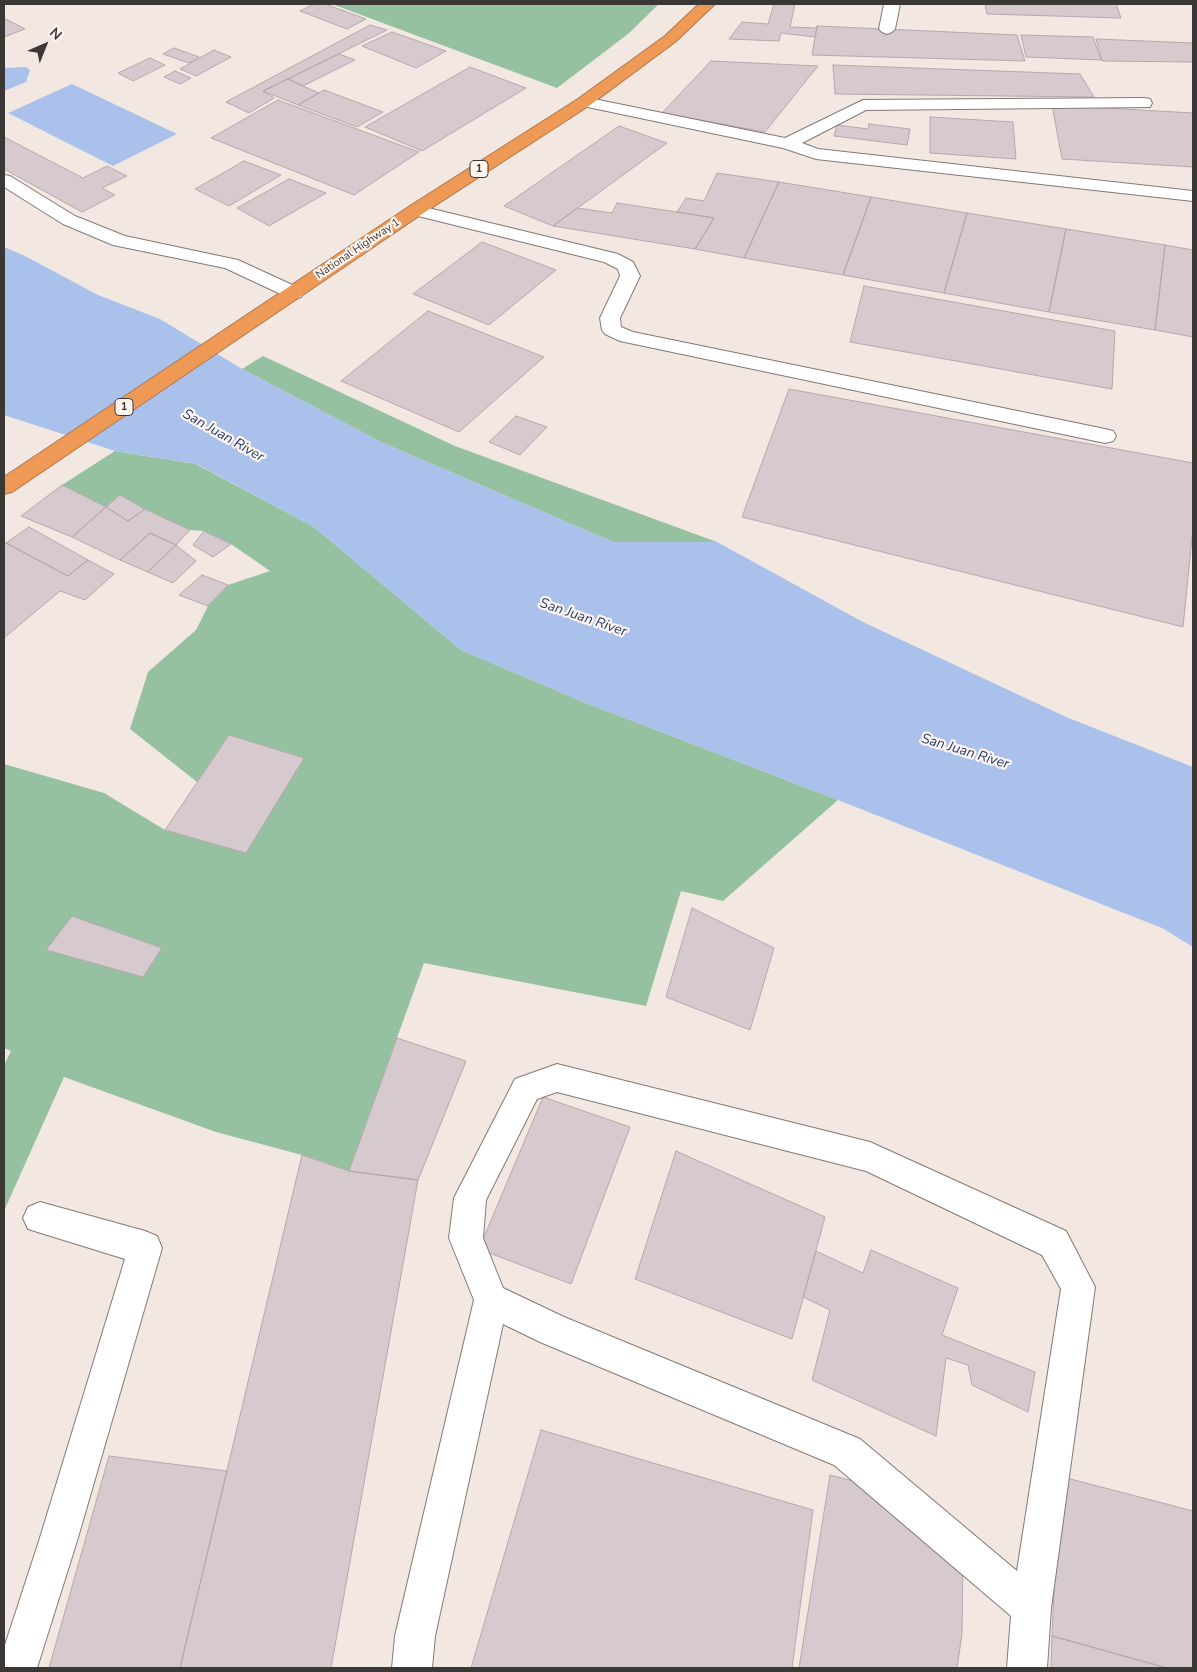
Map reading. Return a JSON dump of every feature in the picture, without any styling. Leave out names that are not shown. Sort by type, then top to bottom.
[{"type":"highway","name":"National Highway 1","points":[[4,487],[416,210],[584,102],[670,38],[707,4]]},
{"type":"lane","points":[[887,29],[892,4]]},
{"type":"lane","points":[[584,102],[787,144],[816,154],[1193,196]]},
{"type":"lane","points":[[787,144],[863,105],[1144,102]]},
{"type":"lane","points":[[4,180],[69,220],[120,242],[180,252],[231,264],[294,292]]},
{"type":"lane","points":[[416,210],[611,258],[626,266],[630,276],[610,318],[612,330],[627,337],[1106,436]]},
{"type":"lane","points":[[412,1668],[415,1636],[491,1300],[466,1238],[470,1198],[526,1089],[557,1078],[870,1157],[1054,1243],[1078,1288],[1031,1608],[1027,1668]]},
{"type":"lane","points":[[17,1668],[58,1541],[145,1248],[40,1218]]},
{"type":"lane","points":[[491,1300],[552,1330],[847,1452],[1031,1608]]},
{"type":"green space","points":[[332,4],[659,4],[628,34],[557,88]]},
{"type":"green space","points":[[263,356],[455,446],[717,542],[613,542],[381,442],[242,369]]},
{"type":"green space","points":[[115,451],[196,464],[314,527],[461,650],[586,703],[838,800],[723,901],[681,891],[646,1006],[424,963],[349,1171],[302,1155],[216,1132],[64,1077],[4,1211],[4,1065],[11,1051],[4,1048],[4,764],[104,793],[165,830],[246,853],[303,758],[229,735],[197,782],[130,729],[148,672],[196,630],[208,606],[228,585],[270,571],[231,544],[204,531],[190,530],[120,495],[106,507],[62,485]]},
{"type":"water","points":[[26,67],[30,70],[26,82],[4,91],[4,68]]},
{"type":"water","points":[[72,84],[177,134],[113,166],[8,113]]},
{"type":"water","name":"San Juan River","points":[[4,247],[23,255],[98,295],[160,319],[242,369],[381,442],[613,542],[717,542],[863,622],[1066,717],[1193,767],[1193,947],[1162,928],[586,703],[461,650],[314,527],[197,464],[115,451],[4,415]]},
{"type":"building","points":[[314,4],[325,4],[366,19],[347,29],[300,11]]},
{"type":"building","points":[[774,4],[795,4],[790,27],[817,28],[815,37],[781,33],[779,41],[729,39],[742,22],[768,24]]},
{"type":"building","points":[[985,4],[1116,4],[1121,18],[987,14]]},
{"type":"building","points":[[4,18],[25,29],[4,37]]},
{"type":"building","points":[[370,25],[387,30],[263,91],[274,98],[249,113],[226,102]]},
{"type":"building","points":[[817,26],[1017,35],[1025,61],[812,55]]},
{"type":"building","points":[[392,32],[446,51],[416,68],[362,46]]},
{"type":"building","points":[[1021,35],[1093,37],[1101,60],[1026,57]]},
{"type":"building","points":[[1096,39],[1193,43],[1193,62],[1102,61]]},
{"type":"building","points":[[174,48],[199,57],[189,63],[163,54]]},
{"type":"building","points":[[214,50],[231,57],[196,76],[180,69]]},
{"type":"building","points":[[339,54],[355,60],[303,86],[288,79]]},
{"type":"building","points":[[150,58],[165,65],[133,81],[118,73]]},
{"type":"building","points":[[711,61],[818,66],[765,132],[662,113]]},
{"type":"building","points":[[833,65],[1080,74],[1094,97],[835,94]]},
{"type":"building","points":[[470,67],[526,88],[422,151],[365,127]]},
{"type":"building","points":[[175,71],[191,78],[180,84],[164,77]]},
{"type":"building","points":[[288,79],[319,93],[298,105],[263,91]]},
{"type":"building","points":[[324,90],[383,112],[357,127],[298,105]]},
{"type":"building","points":[[278,100],[419,152],[354,195],[211,138]]},
{"type":"building","points":[[1052,105],[1193,113],[1193,167],[1062,159]]},
{"type":"building","points":[[930,117],[1013,122],[1016,159],[930,153]]},
{"type":"building","points":[[869,124],[910,129],[907,145],[834,136],[837,125],[868,129]]},
{"type":"building","points":[[619,126],[667,143],[553,226],[504,206]]},
{"type":"building","points":[[4,137],[83,178],[107,166],[127,176],[102,188],[115,195],[82,212],[4,169]]},
{"type":"building","points":[[244,161],[281,175],[229,206],[195,189]]},
{"type":"building","points":[[717,173],[779,182],[744,258],[695,249],[714,218],[677,212],[686,198],[704,201]]},
{"type":"building","points":[[289,179],[326,193],[269,226],[237,208]]},
{"type":"building","points":[[779,182],[871,197],[843,275],[744,258]]},
{"type":"building","points":[[871,197],[967,213],[944,293],[843,275]]},
{"type":"building","points":[[617,203],[714,218],[695,249],[553,226],[577,208],[612,213]]},
{"type":"building","points":[[967,213],[1066,229],[1049,312],[944,293]]},
{"type":"building","points":[[1066,229],[1165,245],[1155,330],[1049,312]]},
{"type":"building","points":[[482,242],[556,270],[489,325],[413,294]]},
{"type":"building","points":[[1165,245],[1193,250],[1193,337],[1155,330]]},
{"type":"building","points":[[864,286],[1115,331],[1112,389],[850,342]]},
{"type":"building","points":[[428,311],[544,357],[459,432],[341,381]]},
{"type":"building","points":[[789,389],[1193,463],[1193,528],[1183,627],[742,517]]},
{"type":"building","points":[[516,416],[547,427],[520,455],[489,442]]},
{"type":"building","points":[[62,485],[106,507],[72,537],[21,516]]},
{"type":"building","points":[[120,495],[145,509],[128,521],[106,507]]},
{"type":"building","points":[[106,507],[128,521],[145,509],[190,530],[176,545],[150,533],[120,560],[72,537]]},
{"type":"building","points":[[29,527],[88,560],[68,576],[6,543]]},
{"type":"building","points":[[204,531],[231,544],[213,557],[193,545]]},
{"type":"building","points":[[150,533],[176,545],[148,572],[120,560]]},
{"type":"building","points":[[6,543],[68,576],[88,560],[114,574],[85,600],[60,591],[4,638],[4,544]]},
{"type":"building","points":[[176,545],[196,561],[173,583],[148,572]]},
{"type":"building","points":[[202,575],[228,585],[208,606],[179,595]]},
{"type":"building","points":[[229,735],[304,758],[246,853],[165,830]]},
{"type":"building","points":[[692,908],[774,948],[750,1030],[666,997]]},
{"type":"building","points":[[72,916],[162,948],[143,977],[46,950]]},
{"type":"building","points":[[397,1038],[466,1061],[418,1180],[349,1171]]},
{"type":"building","points":[[543,1097],[630,1127],[571,1284],[479,1249]]},
{"type":"building","points":[[676,1151],[825,1217],[792,1339],[635,1279]]},
{"type":"building","points":[[302,1155],[349,1171],[418,1180],[331,1668],[180,1668]]},
{"type":"building","points":[[871,1250],[958,1288],[942,1335],[1035,1372],[1028,1412],[972,1385],[968,1365],[946,1358],[936,1436],[812,1380],[830,1310],[803,1297],[816,1251],[863,1273]]},
{"type":"building","points":[[541,1430],[813,1510],[792,1668],[471,1668]]},
{"type":"building","points":[[109,1456],[227,1471],[180,1668],[49,1668]]},
{"type":"building","points":[[830,1475],[868,1485],[963,1554],[962,1634],[957,1668],[799,1668]]},
{"type":"building","points":[[1059,1476],[1193,1511],[1193,1668],[1167,1668],[1052,1636]]},
{"type":"building","points":[[1052,1636],[1167,1668],[1051,1668]]}]
